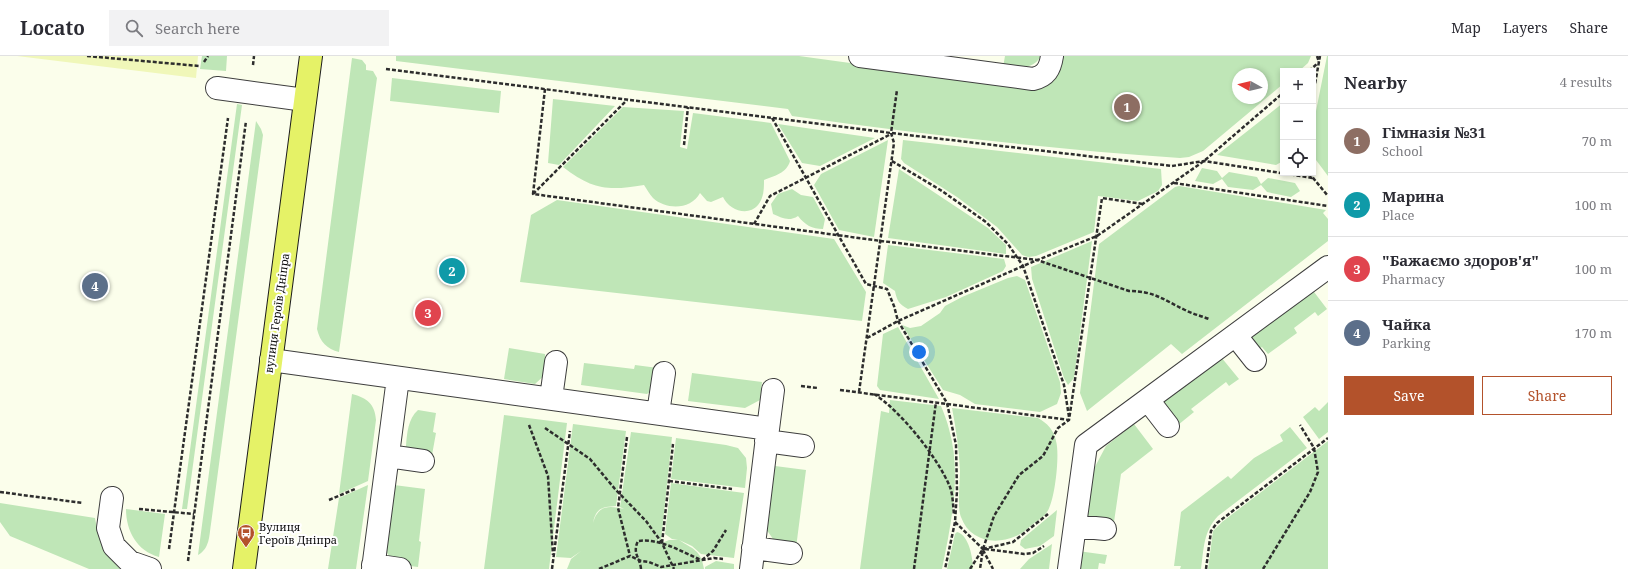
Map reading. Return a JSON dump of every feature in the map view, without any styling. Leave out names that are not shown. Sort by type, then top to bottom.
[{"type":"main road","name":"вулиця Героїв Дніпра","points":[[244,569],[311,56]]},
{"type":"lane","points":[[860,56],[892,59],[1034,79],[1042,77],[1046,73],[1051,66],[1052,56]]},
{"type":"lane","points":[[217,88],[306,100]]},
{"type":"lane","points":[[1069,569],[1086,445],[1327,269]]},
{"type":"lane","points":[[1233,338],[1254,360]]},
{"type":"lane","points":[[271,360],[658,413],[767,435],[803,446]]},
{"type":"lane","points":[[551,398],[556,362]]},
{"type":"lane","points":[[658,413],[664,373]]},
{"type":"lane","points":[[398,378],[373,567],[400,569]]},
{"type":"lane","points":[[751,569],[773,390]]},
{"type":"lane","points":[[1148,400],[1168,426]]},
{"type":"lane","points":[[388,456],[423,461]]},
{"type":"lane","points":[[112,498],[108,528],[114,546],[130,562],[150,569]]},
{"type":"lane","points":[[1075,526],[1105,528]]},
{"type":"lane","points":[[753,548],[791,553]]},
{"type":"path","points":[[87,56],[201,66],[208,56]]},
{"type":"path","points":[[1317,56],[1319,62]]},
{"type":"path","points":[[1316,78],[1320,56]]},
{"type":"path","points":[[859,392],[894,143],[891,133],[892,59]]},
{"type":"path","points":[[1312,68],[1319,62]]},
{"type":"path","points":[[386,69],[891,133],[1172,166],[1204,162],[1313,178],[1328,196]]},
{"type":"path","points":[[532,194],[545,89]]},
{"type":"path","points":[[867,338],[898,322],[1023,266],[1097,236],[1204,162],[1280,96]]},
{"type":"path","points":[[532,194],[627,100]]},
{"type":"path","points":[[684,145],[688,107]]},
{"type":"path","points":[[169,551],[228,112]]},
{"type":"path","points":[[188,561],[247,116]]},
{"type":"path","points":[[771,118],[866,284],[887,289],[894,306],[898,322],[947,403],[956,445],[957,492],[955,522],[945,569]]},
{"type":"path","points":[[754,224],[770,196],[891,133]]},
{"type":"path","points":[[892,161],[942,191],[986,222],[1008,244],[1023,266],[1064,385],[1069,420]]},
{"type":"path","points":[[1174,182],[1328,206]]},
{"type":"path","points":[[532,194],[1018,259],[1037,260],[1129,291],[1144,291],[1186,311],[1213,321],[1233,338]]},
{"type":"path","points":[[980,569],[983,549],[994,516],[1019,475],[1043,456],[1058,428],[1069,420],[1102,198],[1143,204]]},
{"type":"path","points":[[840,390],[1069,420],[1075,424],[1086,445]]},
{"type":"path","points":[[874,394],[884,400],[908,425],[930,452],[951,488],[955,522],[983,549],[993,569]]},
{"type":"path","points":[[553,561],[573,401]]},
{"type":"path","points":[[914,569],[936,402]]},
{"type":"path","points":[[527,420],[548,476],[553,569]]},
{"type":"path","points":[[1263,569],[1310,492],[1318,472],[1314,448],[1300,425]]},
{"type":"path","points":[[543,426],[590,459],[646,522],[662,543],[674,569]]},
{"type":"path","points":[[628,434],[618,508],[630,556]]},
{"type":"path","points":[[1206,569],[1211,531],[1217,523],[1328,438]]},
{"type":"path","points":[[662,543],[673,440]]},
{"type":"path","points":[[669,481],[734,489]]},
{"type":"path","points":[[329,500],[357,488]]},
{"type":"path","points":[[0,492],[87,504]]},
{"type":"path","points":[[133,508],[194,514]]},
{"type":"path","points":[[970,569],[983,549],[1013,542],[1054,509]]},
{"type":"path","points":[[702,561],[713,551],[726,529]]},
{"type":"path","points":[[641,569],[641,561],[636,555],[635,548],[638,541],[645,540],[662,543],[702,561]]},
{"type":"path","points":[[983,549],[1024,554],[1033,553],[1046,545]]},
{"type":"path","points":[[599,569],[630,556],[661,567],[714,558],[727,559]]},
{"type":"shaded area","points":[[202,56],[227,56],[226,71],[200,69]]},
{"type":"shaded area","points":[[396,56],[799,56],[1026,87],[1060,56],[1311,56],[1308,63],[1302,68],[1280,68],[1280,87],[1268,97],[1268,68],[1232,68],[1232,104],[1259,104],[1203,151],[1189,157],[1180,158],[1034,146],[889,129],[792,116],[788,109],[396,61]]},
{"type":"shaded area","points":[[1005,56],[1041,56],[1034,64],[1014,68],[1003,67]]},
{"type":"shaded area","points":[[1328,56],[1328,176],[1316,160],[1316,111]]},
{"type":"shaded area","points":[[352,58],[362,60],[366,65],[366,70],[373,71],[377,78],[339,352],[331,349],[322,341],[317,329]]},
{"type":"shaded area","points":[[392,78],[501,91],[499,113],[390,101]]},
{"type":"shaded area","points":[[553,99],[615,106],[559,165],[548,163]]},
{"type":"shaded area","points":[[237,104],[242,105],[187,509],[182,509]]},
{"type":"shaded area","points":[[1280,105],[1280,163],[1276,165],[1217,155]]},
{"type":"shaded area","points":[[623,107],[684,111],[680,147],[687,149],[693,113],[771,123],[790,161],[783,171],[764,180],[763,193],[760,202],[754,209],[749,211],[734,208],[726,202],[723,197],[711,202],[707,201],[700,193],[691,203],[678,206],[665,205],[653,198],[644,185],[620,188],[601,187],[583,180],[563,167]]},
{"type":"shaded area","points":[[256,121],[263,135],[209,537],[205,549],[198,555]]},
{"type":"shaded area","points":[[778,124],[875,138],[820,166],[802,163]]},
{"type":"shaded area","points":[[888,140],[874,237],[839,230],[814,185],[821,174]]},
{"type":"shaded area","points":[[903,140],[1161,169],[1162,185],[1158,191],[1138,201],[1098,196],[1094,232],[1036,256],[1028,257],[1022,255],[997,227],[957,197],[904,163],[901,159]]},
{"type":"shaded area","points":[[1202,168],[1217,171],[1222,178],[1229,172],[1257,177],[1261,184],[1268,178],[1295,183],[1300,191],[1291,197],[1267,192],[1261,185],[1253,190],[1228,187],[1222,179],[1213,184],[1195,181]]},
{"type":"shaded area","points":[[899,169],[988,228],[1006,245],[1006,254],[888,238]]},
{"type":"shaded area","points":[[1179,186],[1326,210],[1323,213],[1328,219],[1328,241],[1182,354],[1171,344],[1087,411],[1080,393],[1099,244],[1175,187]]},
{"type":"shaded area","points":[[792,189],[801,195],[813,197],[825,219],[823,229],[809,226],[798,216],[789,219],[773,214],[771,204],[778,194]]},
{"type":"shaded area","points":[[557,200],[834,239],[866,292],[862,321],[520,282],[531,215]]},
{"type":"shaded area","points":[[1092,241],[1074,378],[1068,385],[1064,378],[1032,279],[1031,267]]},
{"type":"shaded area","points":[[888,245],[1004,259],[1006,266],[1003,271],[946,297],[908,309],[899,302],[895,291],[883,283]]},
{"type":"shaded area","points":[[1017,276],[1025,280],[1060,382],[1061,393],[1057,404],[1040,412],[975,404],[960,395],[943,390],[902,325],[910,328],[921,326],[940,313],[945,306],[962,297],[1008,278]]},
{"type":"shaded area","points":[[1311,288],[1327,309],[1318,316],[1315,312],[1294,328],[1297,333],[1268,354],[1262,347],[1257,350],[1247,336]]},
{"type":"shaded area","points":[[898,327],[939,399],[880,390],[877,386],[883,334]]},
{"type":"shaded area","points":[[509,348],[545,354],[545,358],[550,358],[548,372],[535,384],[504,379]]},
{"type":"shaded area","points":[[1221,357],[1239,379],[1229,386],[1226,382],[1191,409],[1194,412],[1178,425],[1161,402]]},
{"type":"shaded area","points":[[584,363],[634,369],[635,365],[658,368],[656,387],[647,394],[581,385]]},
{"type":"shaded area","points":[[692,373],[762,382],[760,400],[745,408],[688,401]]},
{"type":"shaded area","points":[[352,394],[369,402],[374,410],[376,420],[368,481],[339,494]]},
{"type":"shaded area","points":[[890,400],[941,406],[947,423],[953,446],[955,481],[952,517],[942,569],[860,569],[881,411],[889,413]]},
{"type":"shaded area","points":[[1328,402],[1328,432],[1319,439],[1303,417],[1315,407],[1319,411]]},
{"type":"shaded area","points":[[952,408],[1038,418],[1054,433],[1057,447],[1057,466],[1050,506],[1044,515],[1018,535],[1008,539],[983,539],[976,536],[965,525],[959,508],[960,463]]},
{"type":"shaded area","points":[[418,410],[436,413],[433,432],[436,433],[432,455],[404,448],[406,446],[410,422]]},
{"type":"shaded area","points":[[504,415],[567,423],[549,569],[484,569]]},
{"type":"shaded area","points":[[573,424],[626,431],[616,506],[607,507],[624,509],[620,507],[631,432],[672,437],[661,541],[653,535],[662,543],[669,540],[678,540],[672,539],[665,534],[671,483],[744,493],[734,558],[701,554],[692,546],[679,540],[698,553],[703,562],[704,569],[567,569],[571,559],[581,551],[571,558],[556,557]],"holes":[[[605,508],[596,515],[593,523],[594,518],[598,511],[600,509]]]},
{"type":"shaded area","points":[[1134,424],[1153,449],[1121,474],[1114,522],[1082,520],[1089,478],[1106,446]]},
{"type":"shaded area","points":[[1290,427],[1307,448],[1218,516],[1209,528],[1201,569],[1180,569],[1181,566],[1174,566],[1181,512],[1228,476],[1231,479],[1254,458],[1283,441],[1280,435]]},
{"type":"shaded area","points":[[676,438],[738,448],[746,458],[747,468],[745,488],[671,479]]},
{"type":"shaded area","points":[[1328,441],[1328,569],[1208,569],[1213,531],[1222,522]]},
{"type":"shaded area","points":[[775,466],[806,470],[796,548],[778,546],[766,529]]},
{"type":"shaded area","points":[[368,485],[356,569],[328,569],[339,498]]},
{"type":"shaded area","points":[[394,485],[425,489],[419,541],[421,542],[418,567],[395,564],[385,550]]},
{"type":"shaded area","points":[[0,503],[95,518],[98,533],[103,545],[110,557],[120,569],[89,569],[10,536],[0,522]]},
{"type":"shaded area","points":[[126,509],[165,514],[159,557],[145,550],[134,539],[128,525]]},
{"type":"shaded area","points":[[1057,510],[1054,536],[1040,546],[1025,549],[1020,545],[1021,540]]},
{"type":"shaded area","points":[[957,532],[965,538],[970,548],[973,569],[947,569],[955,534]]},
{"type":"shaded area","points":[[1052,544],[1049,569],[1020,569],[1029,559]]},
{"type":"shaded area","points":[[1078,551],[1107,555],[1105,564],[1099,563],[1098,569],[1076,569]]},
{"type":"shaded area","points":[[716,561],[734,564],[734,569],[705,569],[705,567]]},
{"type":"sand","points":[[17,56],[198,56],[196,78]]},
{"type":"place","name":"Гімназія №31","points":[[1127,107]]},
{"type":"place","name":"Марина","points":[[452,271]]},
{"type":"place","name":"Чайка","points":[[95,286]]},
{"type":"place","name":"\"Бажаємо здоров'я\"","points":[[428,313]]},
{"type":"place","name":"Вулиця Героїв Дніпра","points":[[246,548]]}]
